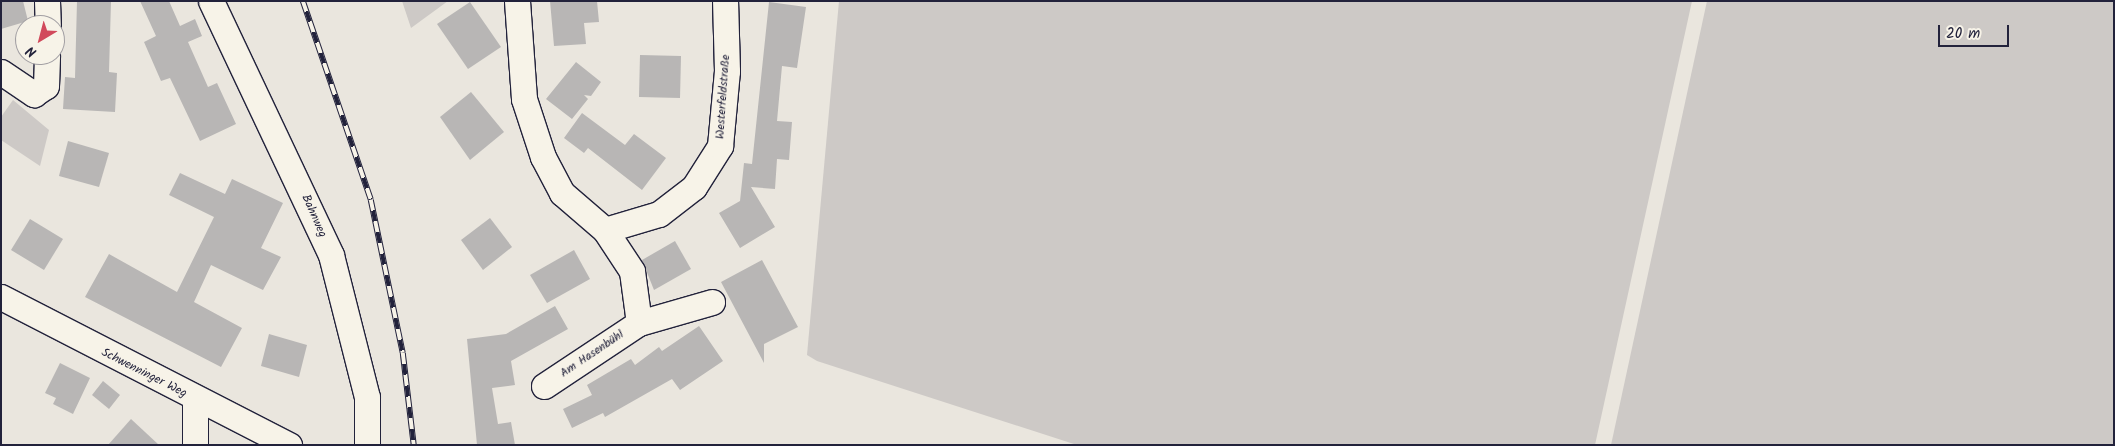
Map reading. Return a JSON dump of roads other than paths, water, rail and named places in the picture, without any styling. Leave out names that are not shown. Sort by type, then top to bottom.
[{"type":"street","points":[[47,1],[48,15]]},
{"type":"street","name":"Bahnweg","points":[[211,1],[331,255],[367,397],[367,445]]},
{"type":"street","points":[[517,1],[524,99],[543,156],[562,193],[605,230],[632,270],[639,323]]},
{"type":"street","name":"Westerfeldstraße","points":[[605,230],[659,214],[694,187],[720,146],[727,71],[725,1]]},
{"type":"street","points":[[1,72],[34,94],[46,86],[47,65]]},
{"type":"street","name":"Schwenninger Weg","points":[[1,297],[195,399],[290,445]]},
{"type":"street","name":"Am Hasenbühl","points":[[544,386],[639,323],[712,302]]},
{"type":"street","points":[[195,399],[195,445]]},
{"type":"railway","points":[[303,1],[371,200],[403,353],[414,445]]}]
